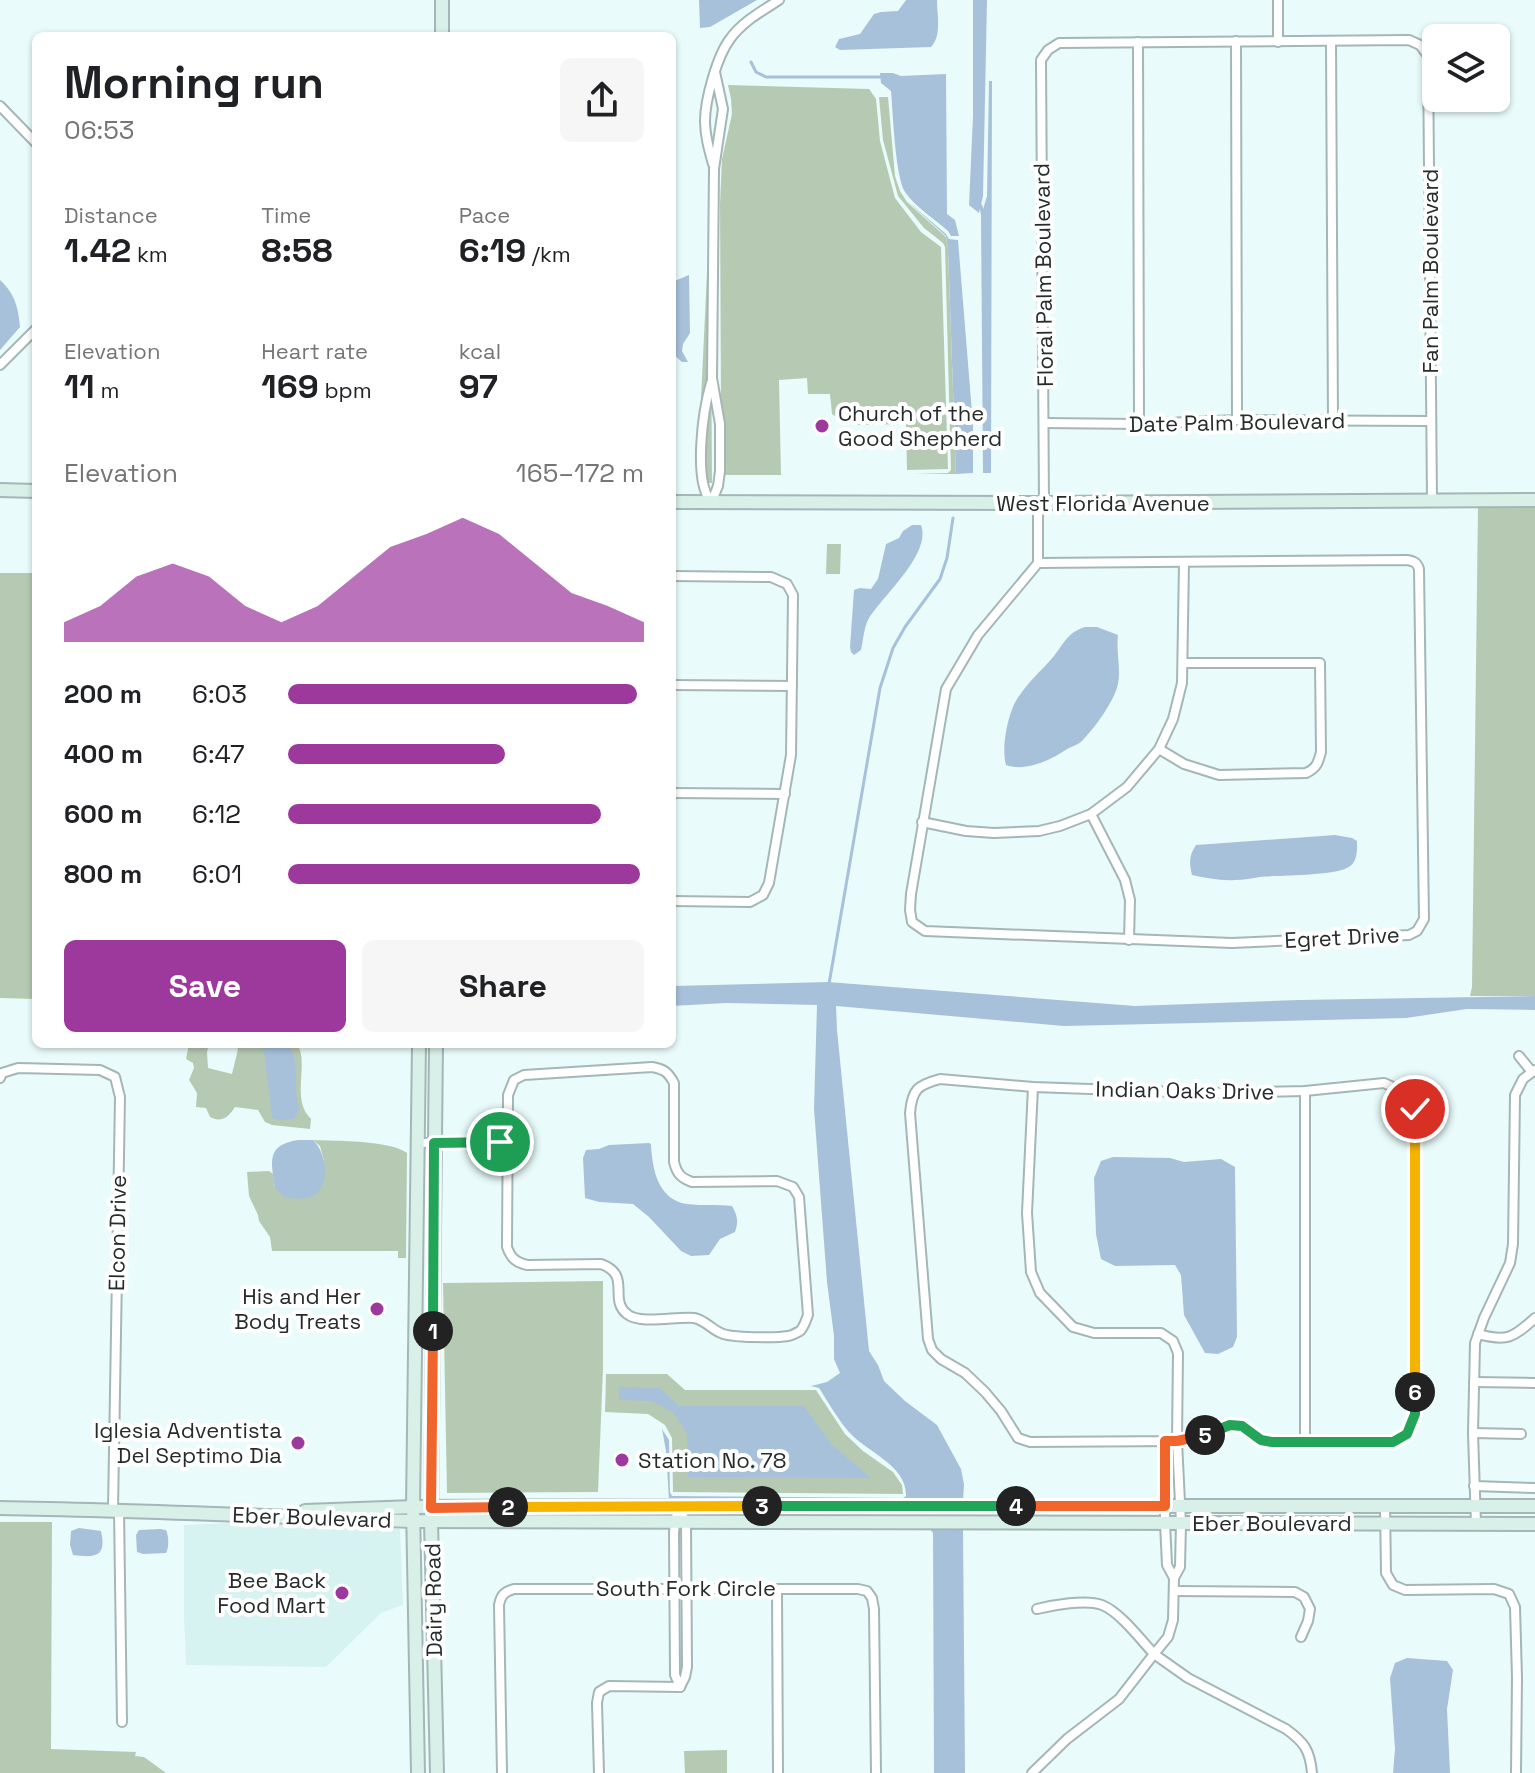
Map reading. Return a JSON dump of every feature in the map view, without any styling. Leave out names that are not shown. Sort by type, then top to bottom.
[{"type":"street","points":[[442,0],[442,32]]},
{"type":"street","points":[[714,169],[705,119],[720,55],[731,37],[745,23],[779,0]]},
{"type":"street","points":[[1278,0],[1278,42]]},
{"type":"street","name":"Fan Palm Boulevard","points":[[1331,41],[1409,40],[1420,45],[1428,56],[1432,500]]},
{"type":"street","points":[[1236,41],[1237,420]]},
{"type":"street","points":[[1139,424],[1138,42],[1331,41],[1333,421]]},
{"type":"street","name":"Floral Palm Boulevard","points":[[1041,503],[1044,423],[1041,60],[1048,50],[1059,43],[1138,42]]},
{"type":"street","points":[[711,503],[720,471],[720,424],[712,378],[714,169],[723,109],[715,72]]},
{"type":"street","points":[[0,106],[32,139]]},
{"type":"street","points":[[705,119],[722,119]]},
{"type":"street","points":[[0,365],[32,333]]},
{"type":"street","points":[[711,503],[701,480],[707,398],[712,378]]},
{"type":"street","name":"Date Palm Boulevard","points":[[1044,423],[1430,421]]},
{"type":"street","points":[[0,490],[32,491]]},
{"type":"street","name":"West Florida Avenue","points":[[676,502],[1535,500]]},
{"type":"street","points":[[1038,563],[1041,503]]},
{"type":"street","name":"Egret Drive","points":[[1407,560],[1418,565],[1424,919],[1417,931],[1409,935],[1232,943],[925,931],[912,922],[910,910],[922,822],[946,689],[978,635],[1038,563],[1184,562],[1407,560]]},
{"type":"street","points":[[922,822],[966,831],[1039,831],[1091,814],[1127,787],[1159,749],[1173,719],[1182,683],[1184,562]]},
{"type":"street","points":[[676,576],[771,577],[787,584],[793,595],[791,755],[769,883],[763,895],[750,902],[676,901]]},
{"type":"street","points":[[1159,749],[1184,764],[1219,775],[1306,773],[1315,769],[1319,762],[1320,663],[1183,663]]},
{"type":"street","points":[[676,685],[792,686]]},
{"type":"street","points":[[676,793],[785,794]]},
{"type":"street","points":[[1091,814],[1125,880],[1130,900],[1129,940]]},
{"type":"street","name":"Dairy Road","points":[[418,1773],[413,1514],[419,1048]]},
{"type":"street","name":"Dairy Road","points":[[436,1048],[431,1514],[437,1773]]},
{"type":"street","points":[[1476,1524],[1473,1433],[1475,1343],[1510,1263],[1513,1244],[1515,1095],[1523,1079],[1534,1071],[1519,1056]]},
{"type":"street","name":"Elcon Drive","points":[[0,1078],[2,1073],[18,1068],[100,1070],[115,1077],[120,1097],[116,1510]]},
{"type":"street","points":[[661,1068],[674,1083],[674,1162],[683,1179],[692,1182],[777,1181],[793,1187],[799,1197],[808,1315],[805,1323],[799,1332],[789,1336],[732,1336],[693,1318],[629,1317],[619,1301],[619,1283],[610,1267],[601,1264],[518,1263],[507,1247],[507,1142],[509,1088],[514,1080],[524,1075],[661,1068]]},
{"type":"street","name":"Indian Oaks Drive","points":[[940,1079],[1033,1087],[1204,1093],[1305,1091],[1384,1083],[1406,1093],[1415,1109],[1415,1414],[1407,1434],[1393,1442],[1272,1442],[1261,1440],[1242,1426],[1230,1425],[1200,1437],[1177,1441],[1030,1442],[1018,1438],[1001,1411],[965,1373],[932,1350],[928,1339],[910,1113],[911,1097],[922,1084],[940,1079]]},
{"type":"street","points":[[1033,1087],[1027,1213],[1031,1272],[1040,1293],[1073,1327],[1094,1333],[1161,1333],[1173,1341],[1178,1353],[1177,1441],[1181,1523],[1180,1567],[1174,1578]]},
{"type":"street","points":[[1305,1091],[1305,1442]]},
{"type":"street","points":[[417,1143],[507,1142]]},
{"type":"street","points":[[1478,1334],[1497,1339],[1517,1334],[1535,1318]]},
{"type":"street","points":[[1474,1382],[1535,1383]]},
{"type":"street","points":[[1473,1433],[1521,1434]]},
{"type":"street","points":[[1032,1773],[1067,1739],[1119,1699],[1168,1637],[1173,1620],[1174,1578],[1167,1565],[1165,1441]]},
{"type":"street","points":[[1165,1466],[1178,1466]]},
{"type":"street","points":[[1474,1486],[1535,1488]]},
{"type":"street","points":[[1385,1505],[1386,1573],[1393,1585],[1405,1590],[1494,1589],[1509,1594],[1515,1607],[1516,1773]]},
{"type":"street","points":[[678,1506],[686,1588],[687,1667],[680,1687]]},
{"type":"street","name":"Eber Boulevard","points":[[431,1514],[678,1506],[1535,1506]]},
{"type":"street","name":"Eber Boulevard","points":[[0,1508],[311,1519],[431,1514],[680,1522],[1535,1524]]},
{"type":"street","points":[[116,1510],[122,1722]]},
{"type":"street","points":[[680,1522],[674,1587],[675,1675],[680,1687]]},
{"type":"street","name":"South Fork Circle","points":[[502,1773],[501,1596],[514,1589],[674,1587],[867,1591],[874,1609],[876,1773]]},
{"type":"street","points":[[777,1589],[778,1773]]},
{"type":"street","points":[[1174,1591],[1295,1592],[1304,1597],[1310,1609],[1301,1637]]},
{"type":"street","points":[[1037,1609],[1061,1603],[1100,1604],[1116,1614],[1154,1654],[1188,1678],[1300,1739],[1310,1755],[1312,1773]]},
{"type":"street","points":[[599,1773],[599,1692],[609,1686],[680,1687]]},
{"type":"shaded area","points":[[699,0],[757,0],[710,27],[700,28]]},
{"type":"shaded area","points":[[906,0],[937,0],[938,31],[931,47],[840,50],[835,47],[839,39],[860,34],[874,14],[898,11]]},
{"type":"shaded area","points":[[973,0],[987,0],[983,196],[979,213],[969,205]]},
{"type":"shaded area","points":[[880,73],[901,76],[946,74],[947,214],[955,220],[959,236],[951,236],[905,192],[897,159],[891,91],[881,83]]},
{"type":"shaded area","points":[[989,81],[992,81],[991,473],[983,473],[981,216],[987,196]]},
{"type":"shaded area","points":[[905,199],[946,234],[949,239],[958,240],[973,425],[973,473],[956,474],[946,236]]},
{"type":"shaded area","points":[[689,275],[690,333],[682,351],[688,362],[682,362],[676,357],[676,280]]},
{"type":"shaded area","points":[[0,280],[15,301],[20,327],[0,350]]},
{"type":"shaded area","points":[[912,525],[921,525],[919,549],[904,574],[868,620],[861,650],[854,655],[850,647],[854,590],[871,589],[878,579],[886,544],[899,538]]},
{"type":"shaded area","points":[[1085,627],[1097,627],[1118,635],[1118,684],[1108,707],[1079,743],[1036,764],[1021,767],[1006,765],[1006,731],[1017,699],[1067,638]]},
{"type":"shaded area","points":[[1335,835],[1357,841],[1353,863],[1340,871],[1230,880],[1192,875],[1190,867],[1196,845]]},
{"type":"shaded area","points":[[828,982],[1135,1006],[1535,996],[1535,1010],[1467,1009],[1406,1018],[1064,1026],[836,1006],[869,1351],[884,1381],[937,1425],[961,1469],[963,1501],[669,1500],[662,1429],[669,1440],[672,1496],[906,1496],[905,1485],[893,1467],[856,1439],[819,1388],[811,1386],[827,1382],[840,1373],[834,1359],[814,1109],[817,1005],[726,1003],[676,1006],[676,986]]},
{"type":"shaded area","points":[[262,1048],[289,1048],[291,1051],[300,1108],[294,1119],[272,1118]]},
{"type":"shaded area","points":[[298,1140],[313,1140],[318,1146],[324,1161],[325,1178],[318,1192],[311,1197],[285,1198],[275,1188],[273,1156],[280,1146]]},
{"type":"shaded area","points":[[649,1143],[658,1182],[669,1196],[687,1204],[732,1206],[737,1218],[735,1232],[720,1239],[709,1255],[691,1256],[681,1251],[633,1204],[585,1198],[583,1158],[586,1150],[609,1145]]},
{"type":"shaded area","points":[[1113,1157],[1170,1158],[1184,1162],[1221,1159],[1235,1167],[1237,1337],[1233,1347],[1218,1354],[1205,1353],[1184,1315],[1181,1275],[1175,1265],[1115,1266],[1101,1259],[1096,1234],[1094,1178],[1101,1161]]},
{"type":"shaded area","points":[[619,1387],[660,1388],[679,1406],[804,1406],[831,1444],[871,1478],[688,1477],[687,1434],[673,1412],[651,1401],[619,1400]]},
{"type":"shaded area","points":[[228,1523],[400,1529],[403,1605],[381,1613],[326,1667],[186,1665],[184,1525]]},
{"type":"shaded area","points":[[79,1528],[101,1531],[102,1546],[98,1554],[73,1555],[71,1531]]},
{"type":"shaded area","points":[[920,1528],[963,1528],[965,1773],[934,1773],[933,1533],[930,1529]]},
{"type":"shaded area","points":[[160,1529],[167,1533],[166,1553],[137,1552],[136,1535],[139,1530]]},
{"type":"shaded area","points":[[1407,1658],[1447,1661],[1453,1670],[1447,1709],[1450,1773],[1393,1773],[1395,1749],[1390,1678],[1395,1663]]},
{"type":"green space","points":[[728,85],[869,89],[876,99],[880,141],[895,198],[921,232],[941,247],[948,469],[907,470],[906,424],[859,425],[844,422],[832,414],[830,394],[808,394],[807,378],[779,380],[781,475],[724,475],[720,204],[722,159],[732,114]]},
{"type":"green space","points":[[879,97],[888,97],[895,176],[900,191],[907,202],[946,237],[956,474],[913,474],[948,473],[951,470],[945,247],[924,228],[898,196],[883,140]]},
{"type":"green space","points":[[707,273],[711,326],[712,483],[697,483]]},
{"type":"green space","points":[[1478,505],[1535,505],[1535,996],[1470,996]]},
{"type":"green space","points":[[827,544],[841,544],[840,574],[826,574]]},
{"type":"green space","points":[[0,573],[32,573],[32,999],[0,998]]},
{"type":"green space","points":[[188,1048],[208,1048],[208,1068],[232,1074],[237,1048],[298,1048],[302,1061],[302,1102],[311,1119],[310,1129],[272,1125],[265,1122],[258,1110],[235,1107],[224,1118],[210,1117],[206,1108],[196,1107],[197,1093],[189,1080],[193,1063],[186,1059]]},
{"type":"green space","points":[[313,1140],[376,1143],[407,1153],[406,1258],[398,1258],[398,1251],[272,1251],[270,1237],[259,1221],[249,1196],[247,1172],[269,1171],[273,1174],[275,1188],[324,1161],[320,1146]]},
{"type":"green space","points":[[603,1281],[598,1492],[447,1493],[443,1283]]},
{"type":"green space","points":[[606,1374],[667,1374],[685,1390],[816,1390],[845,1434],[893,1472],[902,1485],[903,1494],[673,1492],[672,1438],[665,1425],[648,1414],[605,1412]]},
{"type":"green space","points":[[0,1522],[52,1522],[51,1749],[136,1752],[135,1756],[144,1757],[166,1773],[0,1773]]},
{"type":"green space","points":[[727,1750],[727,1773],[685,1773],[684,1751]]},
{"type":"waterway","points":[[751,62],[756,72],[766,77],[884,79]]},
{"type":"waterway","points":[[981,206],[983,218]]},
{"type":"waterway","points":[[829,984],[880,688],[893,648],[940,579],[947,558],[953,518]]},
{"type":"place","name":"Church of the Good Shepherd","points":[[822,426]]},
{"type":"place","name":"His and Her Body Treats","points":[[377,1309]]},
{"type":"place","name":"Iglesia Adventista Del Septimo Dia","points":[[298,1443]]},
{"type":"place","name":"Station No. 78","points":[[622,1460]]},
{"type":"place","name":"Bee Back Food Mart","points":[[342,1593]]},
{"type":"route","points":[[500,1142],[434,1143],[431,1508],[1165,1506],[1165,1441],[1200,1437],[1230,1425],[1242,1426],[1261,1440],[1272,1442],[1393,1442],[1407,1434],[1415,1414],[1415,1109]]}]
